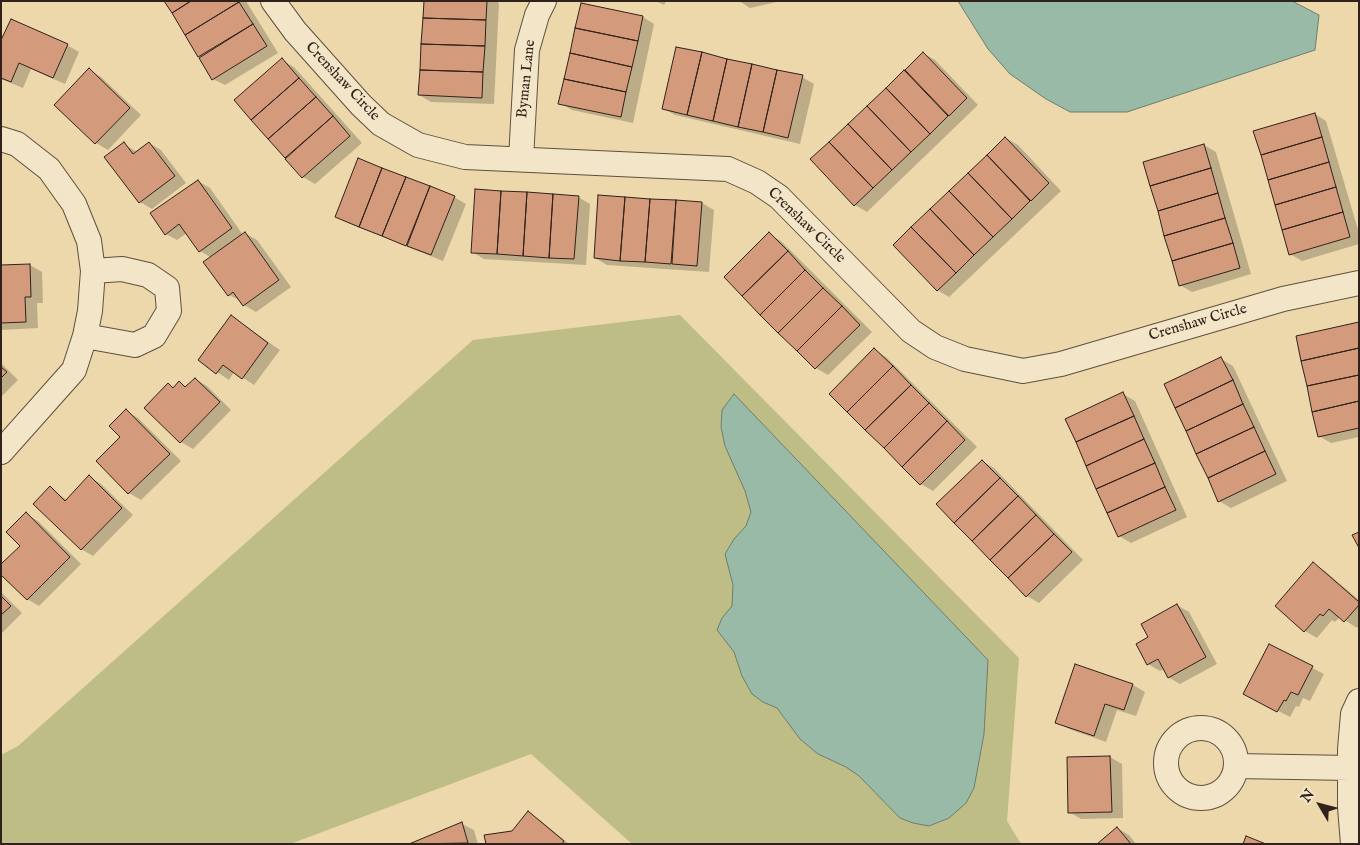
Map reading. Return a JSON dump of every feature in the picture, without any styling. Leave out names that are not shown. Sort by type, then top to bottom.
[{"type":"street","name":"Crenshaw Circle","points":[[273,1],[295,31],[342,85],[381,124],[418,145],[465,157],[730,170],[757,182],[779,197],[911,331],[936,347],[965,360],[1023,370],[1061,364],[1283,298],[1359,283]]},
{"type":"street","name":"Byman Lane","points":[[521,159],[528,50],[544,1]]},
{"type":"street","points":[[1,139],[17,144],[49,169],[74,204],[89,241],[93,271],[90,310],[85,336],[74,370],[1,452]]},
{"type":"street","points":[[85,336],[135,345],[154,336],[169,311],[166,288],[148,275],[122,269],[93,271]]},
{"type":"street","points":[[1353,844],[1350,807],[1350,768],[1354,714],[1359,701]]},
{"type":"street","points":[[1236,766],[1350,768]]},
{"type":"green space","points":[[680,315],[1019,658],[1007,821],[1021,844],[632,844],[531,754],[290,844],[1,844],[1,755],[18,746],[473,340]]},
{"type":"shaded area","points":[[958,1],[1292,1],[1319,15],[1315,50],[1127,112],[1070,112],[1046,99],[1010,74],[988,49]]},
{"type":"shaded area","points":[[734,394],[988,660],[984,734],[974,788],[966,803],[949,818],[929,826],[900,818],[859,776],[846,767],[818,754],[800,739],[777,708],[763,702],[752,694],[742,676],[734,652],[717,630],[722,618],[732,606],[733,585],[725,554],[734,539],[746,526],[751,512],[745,491],[725,446],[721,427],[722,410]]},
{"type":"building","points":[[164,1],[191,1],[172,13]]},
{"type":"building","points":[[191,1],[239,2],[185,35],[172,13]]},
{"type":"building","points":[[424,1],[487,1],[486,20],[423,18]]},
{"type":"building","points":[[239,2],[253,24],[198,57],[185,35]]},
{"type":"building","points":[[581,3],[643,16],[638,41],[575,28]]},
{"type":"building","points":[[423,18],[486,20],[485,46],[421,44]]},
{"type":"building","points":[[11,19],[68,44],[53,78],[19,63],[11,82],[1,78],[1,40]]},
{"type":"building","points":[[253,24],[267,46],[212,80],[199,58]]},
{"type":"building","points":[[575,28],[638,41],[632,67],[570,53]]},
{"type":"building","points":[[421,44],[485,46],[483,72],[420,70]]},
{"type":"building","points":[[676,47],[702,52],[687,115],[662,109]]},
{"type":"building","points":[[702,52],[727,59],[713,121],[687,115]]},
{"type":"building","points":[[923,52],[967,98],[949,116],[905,70]]},
{"type":"building","points":[[570,53],[632,67],[626,92],[564,79]]},
{"type":"building","points":[[282,58],[299,78],[251,120],[234,100]]},
{"type":"building","points":[[727,59],[752,64],[738,127],[713,121]]},
{"type":"building","points":[[752,64],[777,70],[763,132],[738,127]]},
{"type":"building","points":[[89,68],[130,108],[95,144],[54,105]]},
{"type":"building","points":[[420,70],[483,72],[482,98],[418,95]]},
{"type":"building","points":[[777,70],[803,75],[788,138],[763,132]]},
{"type":"building","points":[[904,70],[948,116],[930,134],[886,88]]},
{"type":"building","points":[[299,78],[316,97],[268,139],[251,120]]},
{"type":"building","points":[[564,79],[626,92],[621,117],[558,104]]},
{"type":"building","points":[[886,88],[930,134],[911,152],[867,106]]},
{"type":"building","points":[[316,97],[333,116],[285,158],[268,139]]},
{"type":"building","points":[[867,106],[911,152],[892,170],[848,124]]},
{"type":"building","points":[[1315,113],[1322,137],[1261,155],[1253,131]]},
{"type":"building","points":[[333,116],[350,136],[302,178],[285,159]]},
{"type":"building","points":[[848,124],[892,170],[873,188],[829,142]]},
{"type":"building","points":[[1005,137],[1049,183],[1031,201],[987,155]]},
{"type":"building","points":[[1322,137],[1329,162],[1268,180],[1261,155]]},
{"type":"building","points":[[124,142],[133,154],[149,142],[175,176],[139,203],[104,157]]},
{"type":"building","points":[[829,142],[873,188],[854,206],[810,159]]},
{"type":"building","points":[[1204,144],[1211,168],[1150,186],[1143,162]]},
{"type":"building","points":[[987,155],[1030,201],[1012,219],[968,173]]},
{"type":"building","points":[[358,158],[382,168],[359,227],[335,217]]},
{"type":"building","points":[[1329,162],[1336,187],[1275,205],[1268,180]]},
{"type":"building","points":[[382,168],[406,177],[382,236],[359,227]]},
{"type":"building","points":[[1211,168],[1218,193],[1158,211],[1150,186]]},
{"type":"building","points":[[968,173],[1012,219],[993,237],[949,191]]},
{"type":"building","points":[[406,177],[430,186],[406,246],[382,236]]},
{"type":"building","points":[[198,180],[232,228],[199,252],[179,224],[165,235],[150,213]]},
{"type":"building","points":[[430,186],[455,196],[431,255],[407,246]]},
{"type":"building","points":[[1336,187],[1343,212],[1282,230],[1275,205]]},
{"type":"building","points":[[475,189],[501,191],[497,254],[471,253]]},
{"type":"building","points":[[501,191],[527,192],[523,256],[497,254]]},
{"type":"building","points":[[949,191],[993,237],[974,255],[930,209]]},
{"type":"building","points":[[527,192],[553,194],[549,258],[523,256]]},
{"type":"building","points":[[1218,193],[1225,218],[1164,236],[1158,211]]},
{"type":"building","points":[[553,194],[579,196],[574,259],[549,258]]},
{"type":"building","points":[[598,195],[625,197],[620,261],[594,258]]},
{"type":"building","points":[[625,197],[650,199],[645,262],[620,261]]},
{"type":"building","points":[[650,199],[676,200],[671,264],[645,262]]},
{"type":"building","points":[[676,200],[702,202],[697,266],[672,264]]},
{"type":"building","points":[[930,209],[974,255],[956,273],[911,227]]},
{"type":"building","points":[[1343,212],[1350,237],[1289,255],[1282,230]]},
{"type":"building","points":[[1225,218],[1233,243],[1172,261],[1164,236]]},
{"type":"building","points":[[911,227],[956,273],[937,291],[893,245]]},
{"type":"building","points":[[245,232],[279,280],[243,306],[233,292],[228,296],[203,262]]},
{"type":"building","points":[[769,232],[788,251],[742,296],[724,277]]},
{"type":"building","points":[[1233,243],[1240,268],[1179,286],[1172,261]]},
{"type":"building","points":[[788,251],[805,270],[760,315],[742,296]]},
{"type":"building","points":[[30,264],[31,297],[25,297],[26,322],[1,323],[1,265]]},
{"type":"building","points":[[805,270],[823,288],[778,333],[760,315]]},
{"type":"building","points":[[823,288],[842,306],[797,351],[778,333]]},
{"type":"building","points":[[842,306],[860,325],[815,369],[797,351]]},
{"type":"building","points":[[231,315],[268,343],[242,379],[223,365],[216,374],[198,360]]},
{"type":"building","points":[[1359,322],[1359,348],[1301,361],[1296,336]]},
{"type":"building","points":[[874,348],[893,366],[847,412],[829,394]]},
{"type":"building","points":[[1359,348],[1359,375],[1307,386],[1301,361]]},
{"type":"building","points":[[1221,357],[1233,380],[1175,408],[1164,384]]},
{"type":"building","points":[[893,366],[911,385],[865,430],[847,412]]},
{"type":"building","points":[[1,367],[7,372],[1,378]]},
{"type":"building","points":[[1359,375],[1359,401],[1312,412],[1307,386]]},
{"type":"building","points":[[195,378],[220,402],[180,443],[144,408],[168,383],[173,388],[179,381],[185,387]]},
{"type":"building","points":[[1233,380],[1243,404],[1186,431],[1175,408]]},
{"type":"building","points":[[911,385],[929,403],[884,448],[865,430]]},
{"type":"building","points":[[1123,392],[1134,416],[1076,442],[1065,419]]},
{"type":"building","points":[[1359,401],[1359,428],[1318,437],[1312,412]]},
{"type":"building","points":[[929,403],[947,421],[902,467],[884,448]]},
{"type":"building","points":[[1243,404],[1254,427],[1196,454],[1186,431]]},
{"type":"building","points":[[126,409],[170,454],[128,494],[96,461],[120,437],[109,426]]},
{"type":"building","points":[[1134,416],[1144,439],[1086,466],[1076,442]]},
{"type":"building","points":[[947,421],[965,440],[920,485],[902,467]]},
{"type":"building","points":[[1254,427],[1265,451],[1208,478],[1196,454]]},
{"type":"building","points":[[1144,439],[1155,463],[1096,489],[1086,466]]},
{"type":"building","points":[[1265,451],[1276,474],[1218,502],[1208,478]]},
{"type":"building","points":[[982,460],[1000,478],[954,523],[936,504]]},
{"type":"building","points":[[1155,463],[1165,487],[1107,513],[1096,489]]},
{"type":"building","points":[[89,475],[122,508],[81,550],[33,504],[50,486],[65,501]]},
{"type":"building","points":[[1000,478],[1018,496],[972,541],[954,523]]},
{"type":"building","points":[[1165,487],[1176,510],[1118,537],[1107,513]]},
{"type":"building","points":[[1018,496],[1036,515],[990,560],[972,541]]},
{"type":"building","points":[[26,512],[70,557],[27,600],[1,575],[1,564],[20,546],[6,532]]},
{"type":"building","points":[[1036,515],[1054,534],[1008,578],[990,560]]},
{"type":"building","points":[[1359,532],[1359,548],[1352,535]]},
{"type":"building","points":[[1054,534],[1072,552],[1026,597],[1008,578]]},
{"type":"building","points":[[1313,562],[1359,602],[1359,605],[1344,622],[1329,609],[1323,616],[1320,614],[1304,632],[1275,606]]},
{"type":"building","points":[[1,596],[11,606],[1,615]]},
{"type":"building","points":[[1177,604],[1206,657],[1168,678],[1158,659],[1147,665],[1136,644],[1148,637],[1141,624]]},
{"type":"building","points":[[1269,644],[1313,666],[1298,695],[1291,692],[1277,712],[1243,694]]},
{"type":"building","points":[[1075,664],[1133,684],[1124,710],[1105,704],[1094,736],[1055,723]]},
{"type":"building","points":[[1110,756],[1112,812],[1068,813],[1067,757]]},
{"type":"building","points":[[528,811],[564,841],[562,844],[486,844],[484,835],[512,831]]},
{"type":"building","points":[[462,822],[468,843],[409,844]]},
{"type":"building","points":[[1117,827],[1131,844],[1097,844]]},
{"type":"building","points":[[1246,836],[1266,844],[1243,844]]}]
